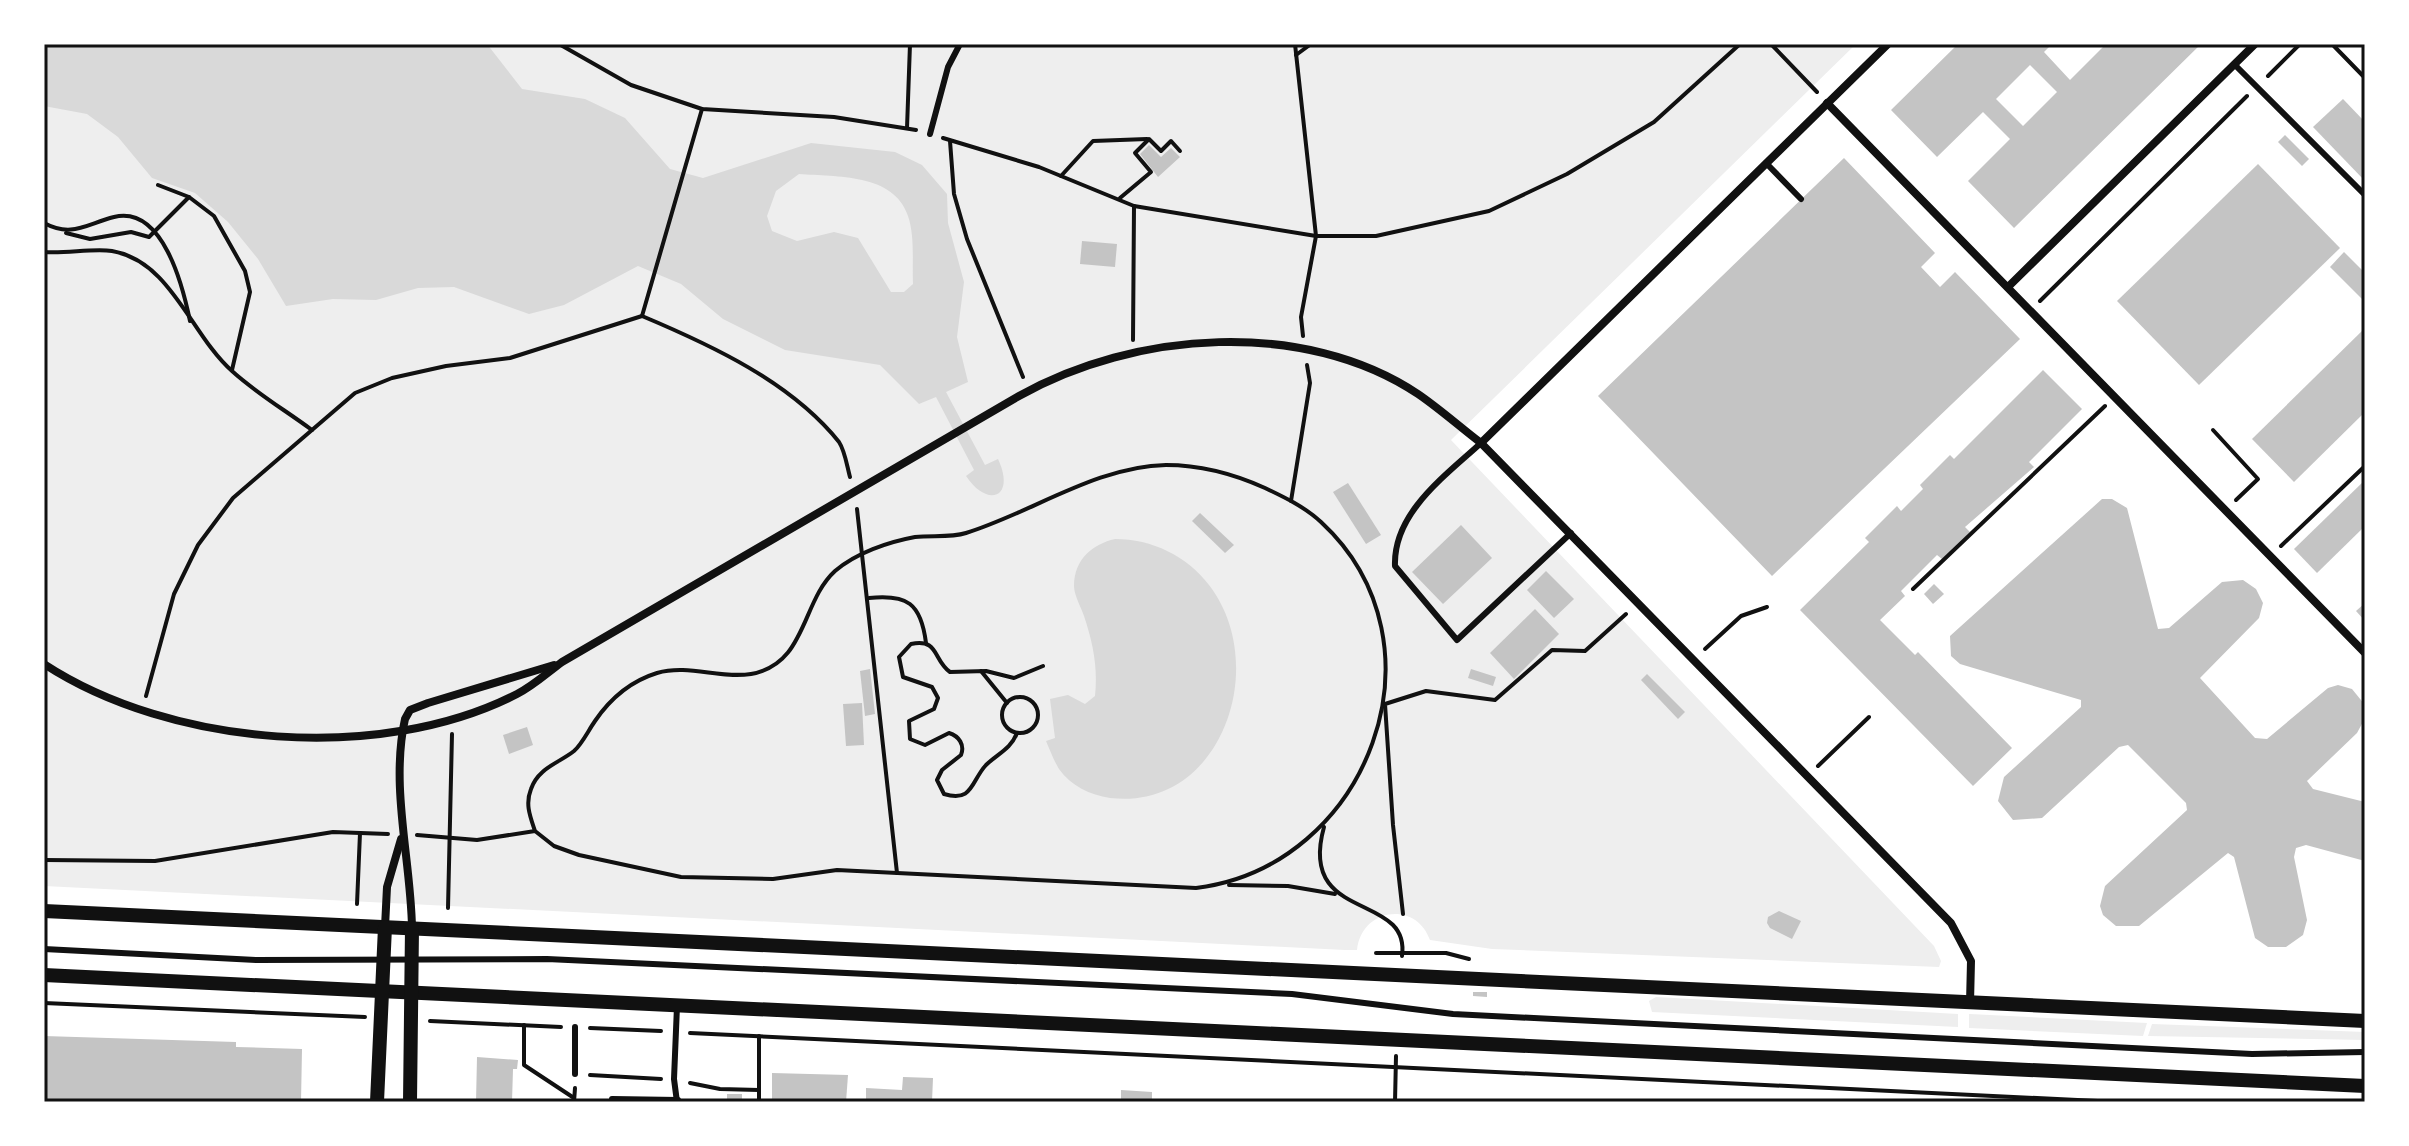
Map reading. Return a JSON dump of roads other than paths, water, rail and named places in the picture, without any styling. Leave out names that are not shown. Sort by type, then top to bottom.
[{"type":"street","points":[[1481,443],[1888,44]]},
{"type":"street","points":[[2008,287],[2255,44]]},
{"type":"street","points":[[1827,103],[2365,653]]},
{"type":"street","points":[[44,664],[142,710],[227,730],[278,735],[347,736],[453,720],[518,693],[562,662],[1029,390],[1133,350],[1196,342],[1246,342],[1305,350],[1364,368],[1416,393],[1481,443],[1951,923],[1964,941],[1971,961],[1970,1003]]},
{"type":"street","points":[[410,1102],[412,896],[402,834],[402,730],[410,710],[562,662]]},
{"type":"street","points":[[377,1102],[387,887],[402,834]]},
{"type":"street","points":[[44,911],[2365,1021]]},
{"type":"street","points":[[44,975],[2365,1086]]},
{"type":"lane","points":[[930,134],[948,67],[960,44]]},
{"type":"lane","points":[[2234,64],[2365,195]]},
{"type":"lane","points":[[1766,163],[1801,199]]},
{"type":"lane","points":[[1481,443],[1406,518],[1394,551],[1395,566],[1457,640],[1571,533]]},
{"type":"lane","points":[[44,949],[256,960],[547,959],[1292,994],[1453,1014],[2252,1054],[2365,1052]]},
{"type":"lane","points":[[612,1099],[678,1101],[674,1079],[677,1004]]},
{"type":"lane","points":[[575,1027],[575,1074]]}]
